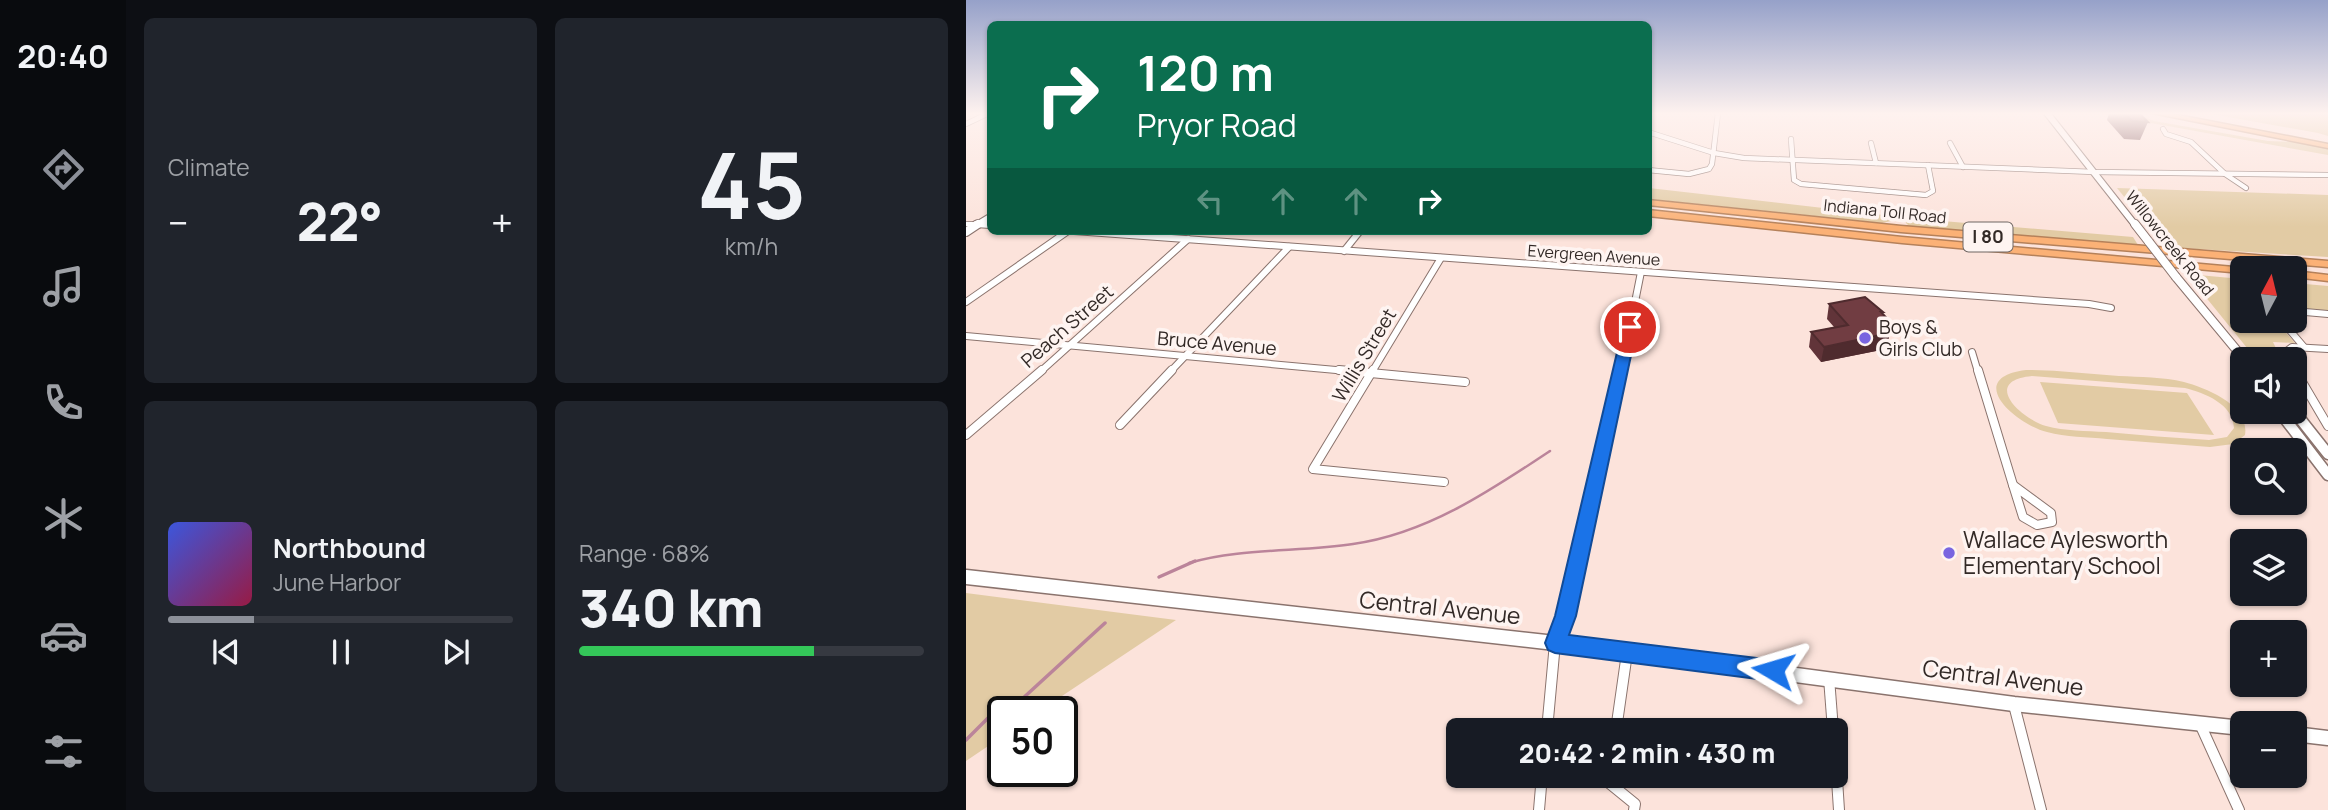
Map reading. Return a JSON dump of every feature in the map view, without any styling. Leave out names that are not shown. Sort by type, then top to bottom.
[{"type":"highway","name":"Indiana Toll Road","points":[[1652,202],[1901,229],[2230,257],[2328,262]]},
{"type":"highway","name":"Indiana Toll Road","points":[[1652,213],[1915,242],[2230,269]]},
{"type":"highway","points":[[2307,275],[2328,277]]},
{"type":"main road","name":"Willowcreek Road","points":[[2077,151],[2234,347]]},
{"type":"main road","points":[[966,232],[987,219]]},
{"type":"main road","points":[[2289,424],[2328,475]]},
{"type":"main road","points":[[2305,424],[2324,445],[2328,454]]},
{"type":"main road","name":"Central Avenue","points":[[966,577],[1555,643],[2014,704],[2230,727]]},
{"type":"main road","points":[[2307,736],[2328,738]]},
{"type":"street","points":[[1707,151],[1792,160],[1963,167],[2094,172],[2328,175]]},
{"type":"street","points":[[1792,151],[1794,180],[1801,184],[1920,196],[1933,191],[1928,165]]},
{"type":"street","points":[[1873,151],[1876,163]]},
{"type":"street","points":[[1954,151],[1963,167]]},
{"type":"street","points":[[2200,151],[2225,174],[2246,188]]},
{"type":"street","points":[[1652,170],[1702,173],[1712,167],[1714,153]]},
{"type":"street","points":[[966,224],[987,225]]},
{"type":"street","points":[[966,302],[1062,235]]},
{"type":"street","name":"Evergreen Avenue","points":[[1130,235],[2089,304],[2111,308]]},
{"type":"street","points":[[1344,251],[1357,235]]},
{"type":"street","name":"Peach Street","points":[[966,435],[1188,239]]},
{"type":"street","points":[[1120,425],[1289,247]]},
{"type":"street","name":"Willis Street","points":[[1441,258],[1313,468],[1444,482]]},
{"type":"street","points":[[1548,718],[1555,643],[1566,616],[1611,422],[1641,272]]},
{"type":"street","points":[[2307,313],[2328,314]]},
{"type":"street","points":[[2292,333],[2304,347]]},
{"type":"street","name":"Bruce Avenue","points":[[966,336],[1465,382]]},
{"type":"street","points":[[2307,347],[2328,349]]},
{"type":"street","points":[[1972,352],[2022,517],[2037,526],[2052,522],[2051,513],[2013,485]]},
{"type":"street","points":[[2307,391],[2328,426]]},
{"type":"street","points":[[1618,718],[1628,652]]},
{"type":"street","points":[[1829,678],[1832,718]]},
{"type":"street","points":[[2014,704],[2041,810]]},
{"type":"street","points":[[2199,723],[2239,810]]},
{"type":"street","points":[[1539,810],[1541,788]]},
{"type":"street","points":[[1615,788],[1635,804],[1634,810]]},
{"type":"street","points":[[1838,788],[1839,810]]},
{"type":"shaded area","points":[[2305,151],[2328,151],[2328,155]]},
{"type":"shaded area","points":[[1652,188],[1892,216],[1891,221],[1882,223],[1652,199]]},
{"type":"shaded area","points":[[2117,188],[2328,195],[2328,257],[2165,247]]},
{"type":"shaded area","points":[[1907,218],[2133,237],[2138,245],[1909,226],[1906,223]]},
{"type":"shaded area","points":[[2187,274],[2230,278],[2230,327]]},
{"type":"shaded area","points":[[2307,284],[2328,286],[2328,311],[2307,310]]},
{"type":"shaded area","points":[[2235,333],[2286,333],[2295,343],[2273,342],[2275,347],[2246,347]]},
{"type":"shaded area","points":[[2026,370],[2160,378],[2184,382],[2225,400],[2230,404],[2230,415],[2217,401],[2185,388],[2032,376],[2017,379],[2009,385],[2007,392],[2010,400],[2026,416],[2053,428],[2209,440],[2227,437],[2234,428],[2233,424],[2245,424],[2245,435],[2241,438],[2230,438],[2230,444],[2210,447],[2077,437],[2047,432],[2021,420],[2010,411],[2001,401],[1997,391],[1998,382],[2008,375]]},
{"type":"shaded area","points":[[2040,382],[2187,393],[2214,435],[2058,423]]},
{"type":"shaded area","points":[[966,593],[1176,620],[1062,696],[987,696],[987,747],[966,761]]},
{"type":"building","points":[[1865,297],[1883,312],[1892,324],[1883,326],[1890,333],[1824,347],[1811,332],[1848,325],[1829,304]]},
{"type":"waterway","points":[[1193,562],[1228,555],[1353,544],[1406,531],[1456,509],[1550,451]]},
{"type":"waterway","points":[[1159,577],[1193,562]]},
{"type":"waterway","points":[[966,740],[992,714],[1021,700],[1105,623]]},
{"type":"place","name":"Boys & Girls Club","points":[[1865,338]]},
{"type":"place","name":"Wallace Aylesworth Elementary School","points":[[1949,553]]},
{"type":"route","points":[[1630,327],[1614,409],[1566,616],[1555,643],[1773,670]]}]
